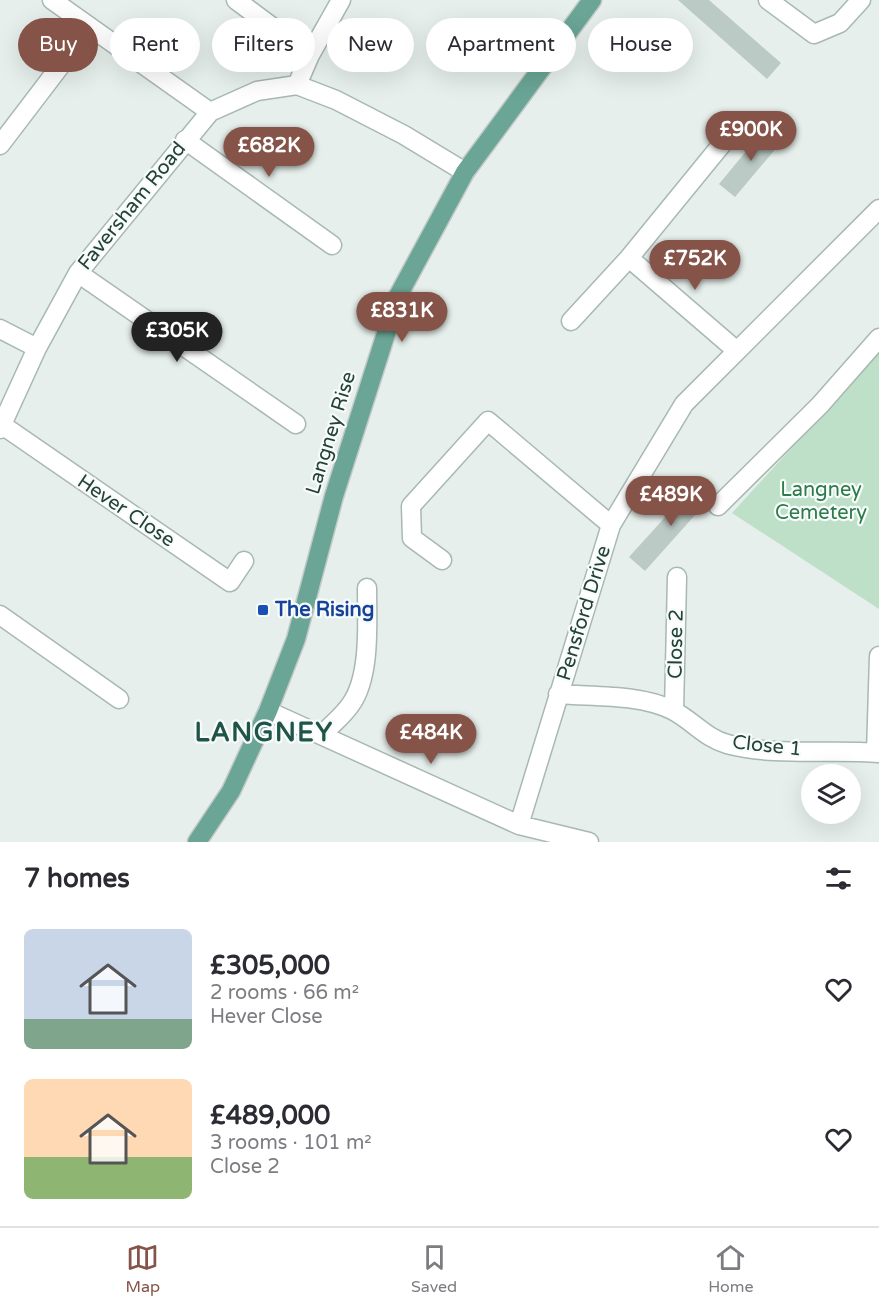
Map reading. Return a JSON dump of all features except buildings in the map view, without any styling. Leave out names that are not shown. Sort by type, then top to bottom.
[{"type":"main road","name":"Langney Rise","points":[[197,842],[231,791],[268,711],[296,639],[334,496],[398,296],[465,172],[592,0]]},
{"type":"street","points":[[52,0],[77,18]]},
{"type":"street","points":[[236,0],[260,18]]},
{"type":"street","points":[[315,46],[341,0]]},
{"type":"street","points":[[768,0],[814,34],[840,23],[861,0]]},
{"type":"street","points":[[98,33],[210,112]]},
{"type":"street","points":[[0,145],[56,72]]},
{"type":"street","points":[[302,72],[297,84],[336,100],[404,135],[465,172]]},
{"type":"street","name":"Faversham Road","points":[[1,427],[37,348],[78,273],[185,140],[210,112],[257,91],[297,84]]},
{"type":"street","points":[[572,321],[629,258],[731,133]]},
{"type":"street","points":[[185,140],[332,245]]},
{"type":"street","name":"Pensford Drive","points":[[519,825],[611,525],[684,404],[879,208]]},
{"type":"street","points":[[629,258],[737,351]]},
{"type":"street","points":[[78,273],[296,424]]},
{"type":"street","points":[[0,329],[37,348]]},
{"type":"street","points":[[718,506],[820,405],[879,338]]},
{"type":"street","points":[[442,560],[412,538],[411,506],[488,421],[611,525]]},
{"type":"street","name":"Hever Close","points":[[1,427],[230,582],[244,561]]},
{"type":"street","name":"Close 2","points":[[674,711],[677,577]]},
{"type":"street","points":[[322,735],[352,704],[359,686],[366,641],[367,588]]},
{"type":"street","points":[[0,615],[118,699]]},
{"type":"street","points":[[878,753],[879,656]]},
{"type":"street","name":"Close 1","points":[[558,694],[651,702],[674,711],[708,736],[727,744],[767,750],[878,753]]},
{"type":"street","points":[[268,711],[519,825],[589,842]]},
{"type":"green space","name":"Langney Cemetery","points":[[879,352],[879,609],[732,513]]},
{"type":"place","name":"The Rising","points":[[263,610]]},
{"type":"district","name":"LANGNEY","points":[[264,732]]}]
